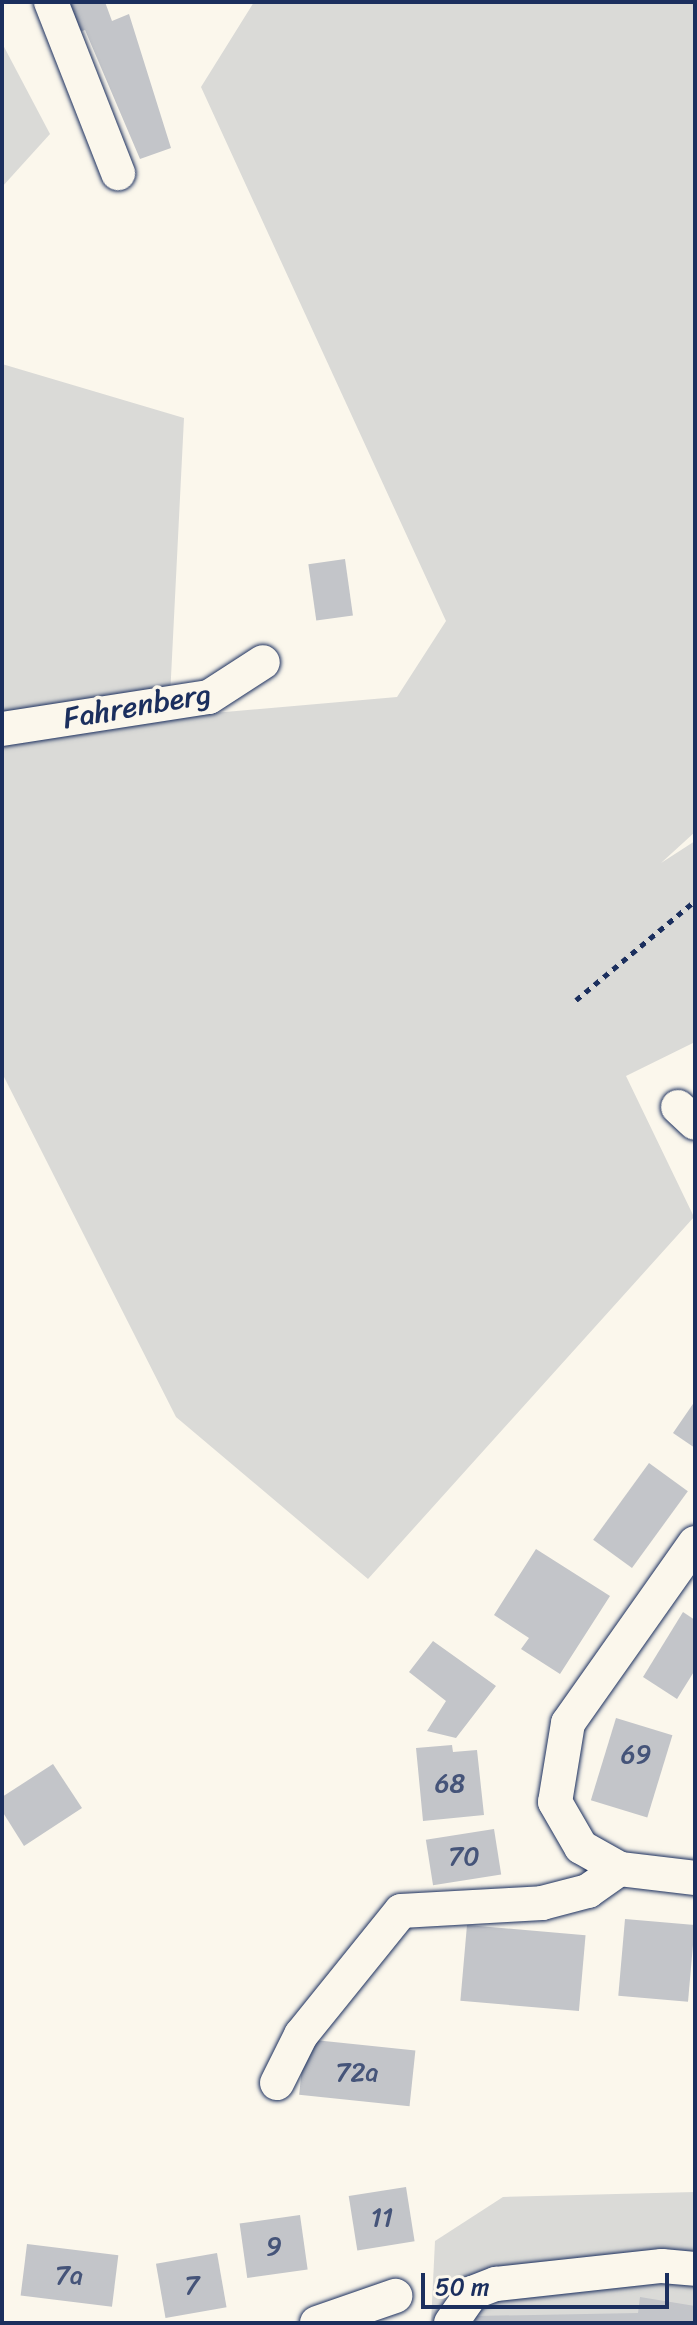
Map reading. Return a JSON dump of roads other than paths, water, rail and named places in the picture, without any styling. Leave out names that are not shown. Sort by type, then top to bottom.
[{"type":"street","points":[[51,2],[118,173]]},
{"type":"street","name":"Fahrenberg","points":[[2,729],[209,697],[263,662]]},
{"type":"street","points":[[695,1543],[568,1723],[556,1773],[555,1802],[565,1826],[581,1847],[620,1869],[695,1878]]},
{"type":"street","points":[[277,2083],[301,2035],[401,1911],[542,1903],[588,1891],[620,1869]]},
{"type":"street","points":[[451,2323],[472,2293],[496,2284],[662,2266],[695,2269]]},
{"type":"street","points":[[317,2323],[395,2296]]}]
